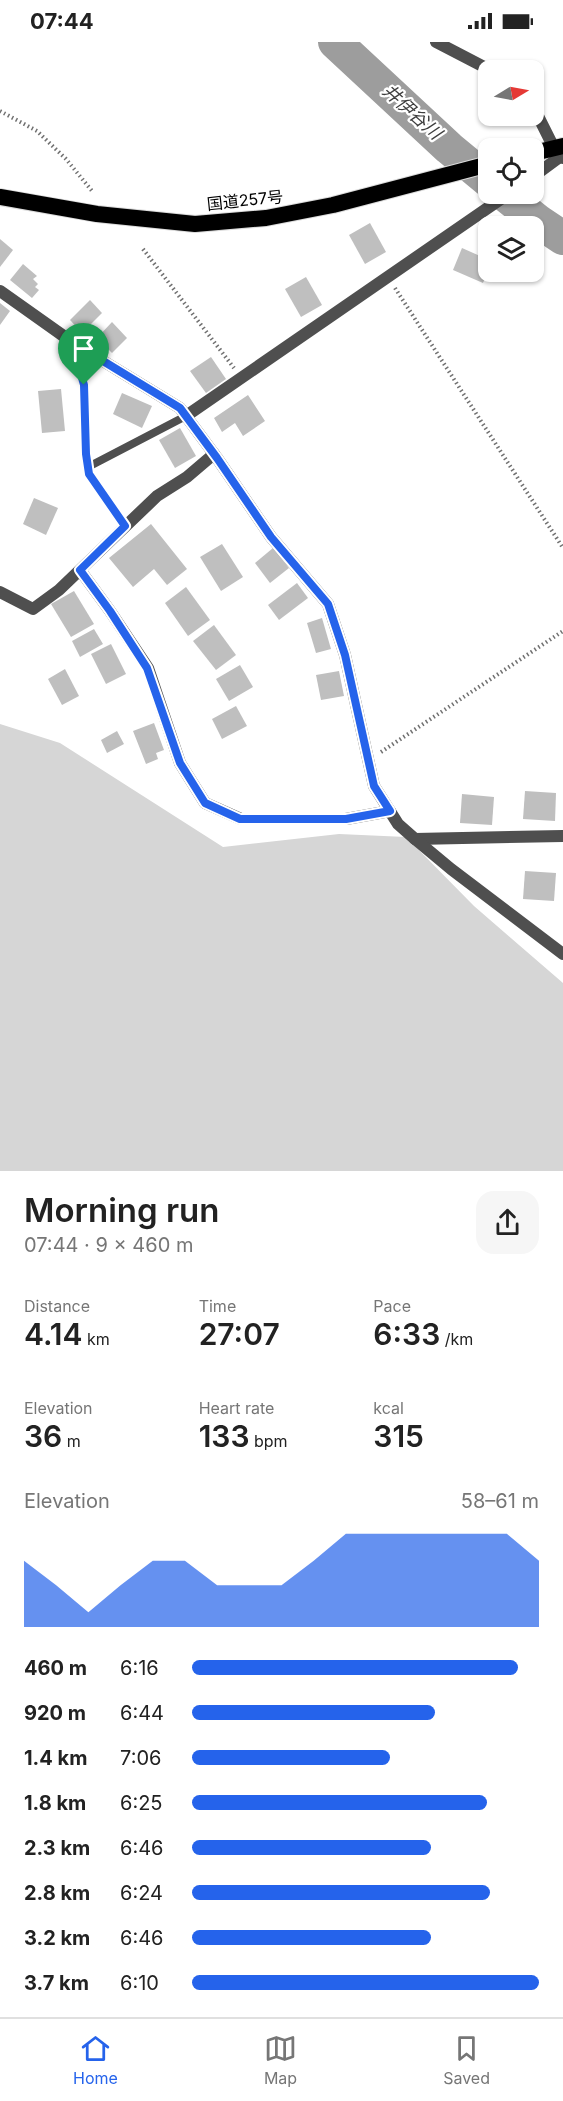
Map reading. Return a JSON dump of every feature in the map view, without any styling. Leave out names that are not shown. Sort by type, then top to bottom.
[{"type":"highway","points":[[544,153],[560,152]]},
{"type":"highway","name":"国道257号","points":[[0,197],[97,214],[195,224],[266,218],[333,205],[478,167]]},
{"type":"street","points":[[436,42],[478,64]]},
{"type":"street","points":[[544,125],[560,152],[544,169]]},
{"type":"street","points":[[186,416],[493,204]]},
{"type":"street","points":[[0,291],[72,342],[180,408],[271,537],[328,604],[345,655],[374,786],[398,824],[451,869],[563,954]]},
{"type":"street","points":[[0,592],[33,609],[59,590],[157,496],[187,477],[214,454]]},
{"type":"street","points":[[80,570],[147,668],[180,763],[205,803],[240,819],[346,819],[390,811]]},
{"type":"street","points":[[415,839],[563,836]]},
{"type":"lane","points":[[72,342],[84,385],[89,474],[125,526]]},
{"type":"lane","points":[[88,467],[186,416]]},
{"type":"path","points":[[0,111],[37,131],[66,159],[92,190]]},
{"type":"path","points":[[143,249],[241,379]]},
{"type":"path","points":[[388,278],[563,548]]},
{"type":"path","points":[[368,761],[563,631]]},
{"type":"shaded area","points":[[0,724],[60,743],[223,847],[339,834],[406,837],[474,906],[563,983],[563,1171],[0,1171]]},
{"type":"building","points":[[370,223],[386,252],[365,264],[349,235]]},
{"type":"building","points":[[0,239],[13,250],[0,267]]},
{"type":"building","points":[[462,248],[478,255],[478,281],[453,270]]},
{"type":"building","points":[[23,264],[37,276],[33,279],[38,284],[35,287],[39,290],[32,298],[10,280]]},
{"type":"building","points":[[306,277],[322,305],[301,317],[285,289]]},
{"type":"building","points":[[90,300],[102,313],[82,333],[70,320]]},
{"type":"building","points":[[0,303],[10,311],[0,325]]},
{"type":"building","points":[[112,322],[127,338],[112,353],[97,338]]},
{"type":"building","points":[[211,357],[226,379],[206,393],[190,371]]},
{"type":"building","points":[[61,389],[65,431],[42,433],[38,391]]},
{"type":"building","points":[[122,393],[152,406],[142,428],[113,414]]},
{"type":"building","points":[[248,395],[265,421],[243,436],[235,423],[222,432],[214,418]]},
{"type":"building","points":[[180,428],[196,456],[175,468],[159,440]]},
{"type":"building","points":[[34,498],[58,508],[46,535],[23,524]]},
{"type":"building","points":[[151,524],[187,569],[167,585],[154,569],[133,587],[109,558]]},
{"type":"building","points":[[222,544],[243,577],[221,591],[200,557]]},
{"type":"building","points":[[273,548],[289,568],[270,583],[255,563]]},
{"type":"building","points":[[297,583],[308,598],[279,620],[268,605]]},
{"type":"building","points":[[186,587],[210,620],[188,636],[165,603]]},
{"type":"building","points":[[74,591],[94,624],[71,637],[51,604]]},
{"type":"building","points":[[322,618],[331,649],[316,653],[307,623]]},
{"type":"building","points":[[214,625],[236,655],[216,670],[193,641]]},
{"type":"building","points":[[94,629],[103,644],[80,657],[72,641]]},
{"type":"building","points":[[111,644],[126,674],[106,684],[91,654]]},
{"type":"building","points":[[240,665],[253,687],[229,701],[216,679]]},
{"type":"building","points":[[65,669],[79,696],[62,705],[48,679]]},
{"type":"building","points":[[339,671],[344,696],[321,700],[316,675]]},
{"type":"building","points":[[236,706],[247,726],[222,739],[212,719]]},
{"type":"building","points":[[154,723],[164,750],[156,753],[158,759],[146,764],[133,731]]},
{"type":"building","points":[[117,731],[124,744],[107,753],[101,740]]},
{"type":"building","points":[[525,791],[556,793],[555,821],[523,819]]},
{"type":"building","points":[[462,794],[494,797],[492,825],[460,823]]},
{"type":"building","points":[[525,871],[556,873],[554,901],[523,899]]},
{"type":"waterway","name":"井伊谷川","points":[[335,42],[478,172]]},
{"type":"waterway","name":"井伊谷川","points":[[516,204],[563,238]]},
{"type":"route","points":[[72,342],[180,408],[271,537],[328,604],[345,655],[374,786],[390,811],[346,819],[240,819],[205,803],[180,763],[147,668],[80,570],[125,526],[89,474],[86,454],[84,385],[72,342]]}]
